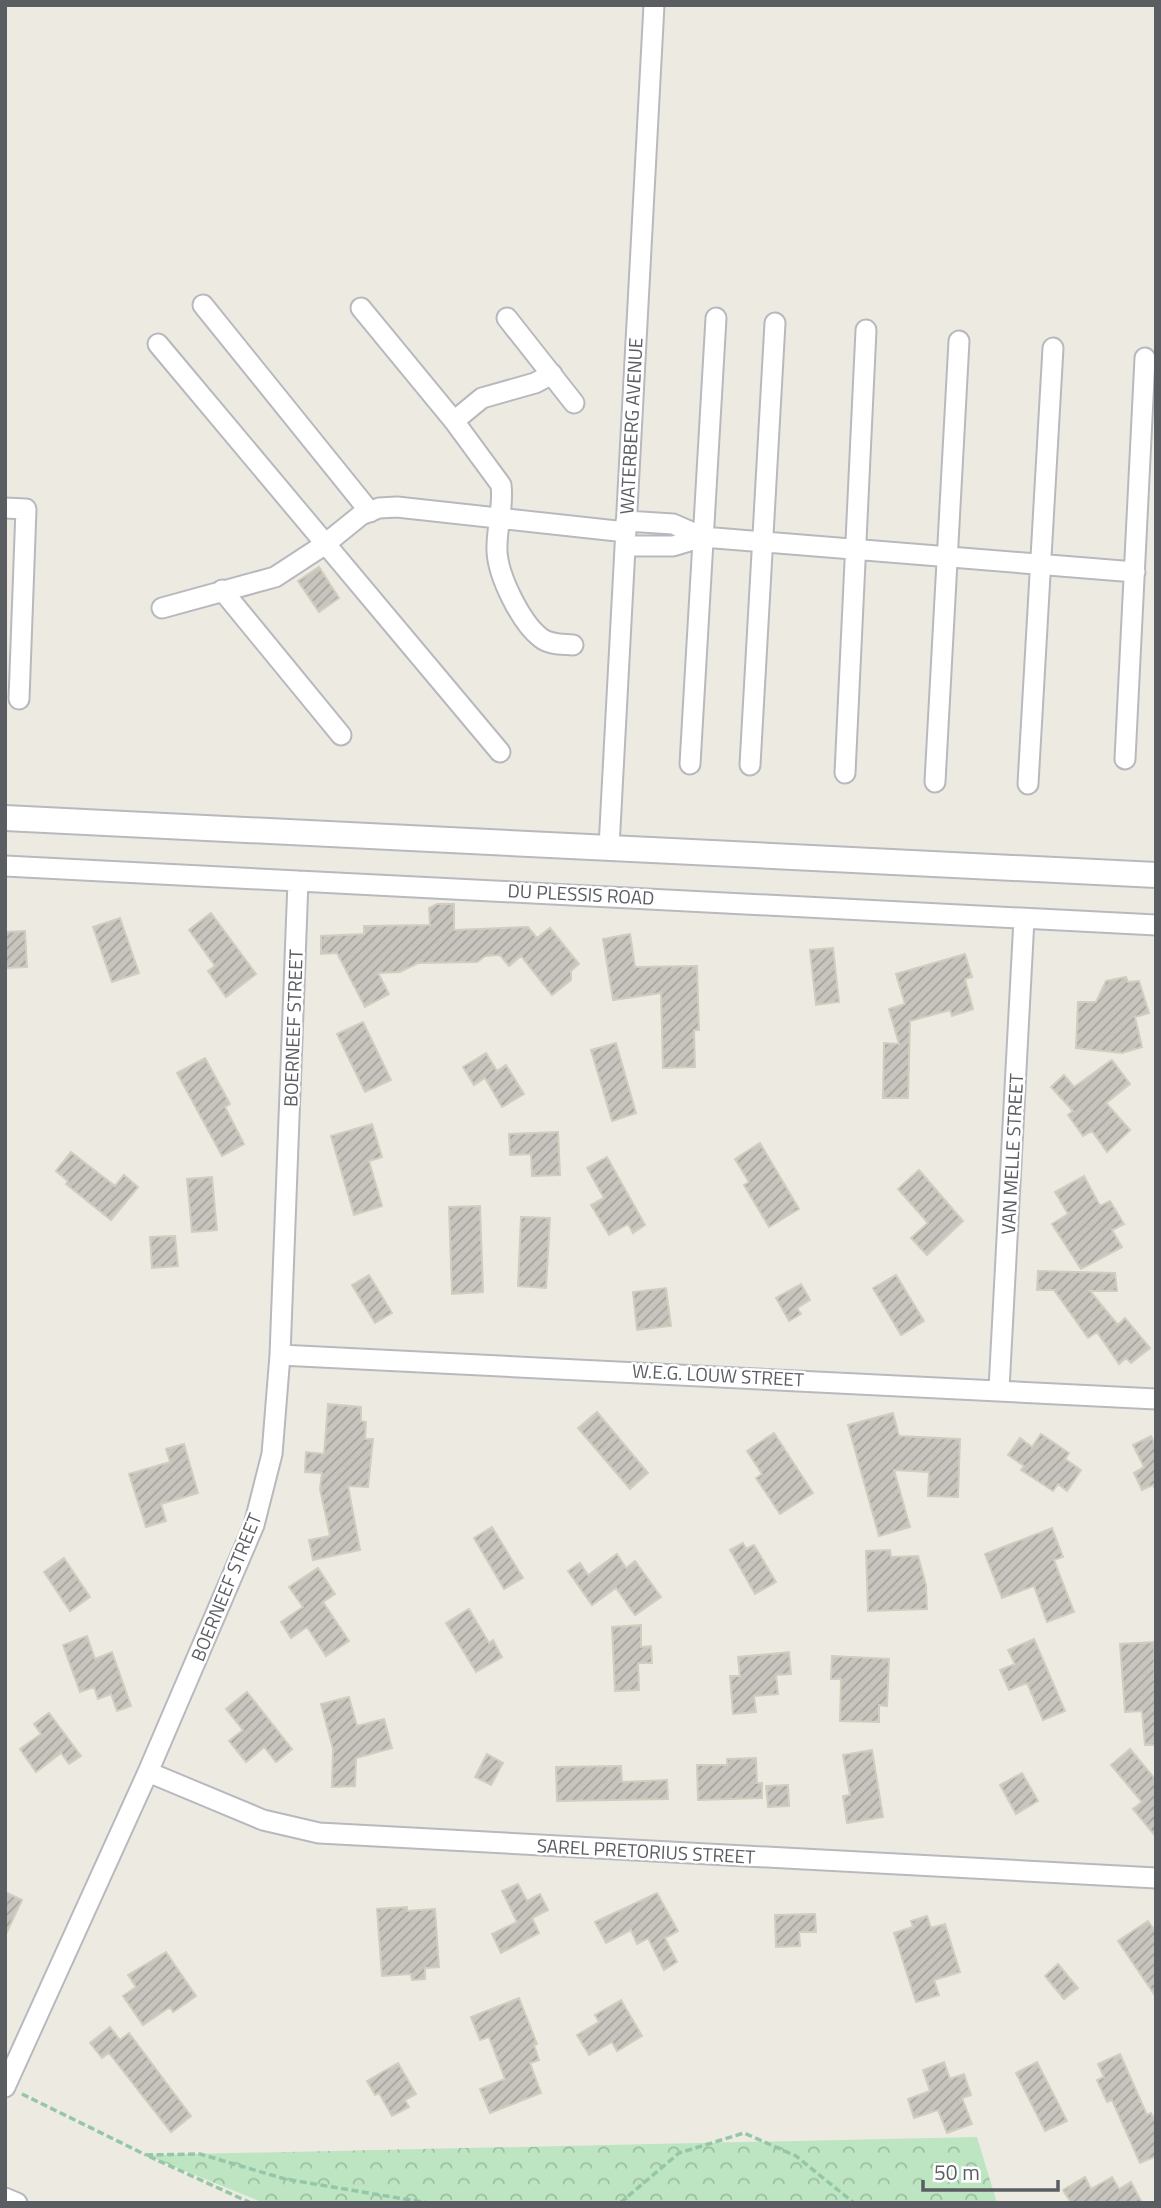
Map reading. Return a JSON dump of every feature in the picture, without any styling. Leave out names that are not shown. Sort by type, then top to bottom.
[{"type":"street","name":"WATERBERG AVENUE","points":[[608,847],[654,5]]},
{"type":"street","points":[[203,305],[370,512]]},
{"type":"street","points":[[360,308],[454,421],[501,485],[497,551],[501,574],[518,608],[540,638],[553,644],[573,645]]},
{"type":"street","points":[[507,318],[574,403]]},
{"type":"street","points":[[690,764],[716,318]]},
{"type":"street","points":[[750,765],[775,323]]},
{"type":"street","points":[[845,772],[866,330]]},
{"type":"street","points":[[935,782],[959,341]]},
{"type":"street","points":[[158,344],[500,752]]},
{"type":"street","points":[[1028,785],[1053,348]]},
{"type":"street","points":[[1125,759],[1145,358]]},
{"type":"street","points":[[454,421],[482,398],[535,383],[552,374]]},
{"type":"street","points":[[162,608],[275,577],[370,512],[397,507],[626,533],[673,524],[703,537],[1135,572]]},
{"type":"street","points":[[5,508],[26,509],[15,686]]},
{"type":"street","points":[[222,590],[341,735]]},
{"type":"street","points":[[5,818],[1156,875]]},
{"type":"street","name":"DU PLESSIS ROAD","points":[[5,866],[1156,925]]},
{"type":"street","name":"BOERNEEF STREET","points":[[5,2086],[148,1772],[254,1525],[272,1454],[280,1355],[298,881]]},
{"type":"street","name":"VAN MELLE STREET","points":[[999,1389],[1024,919]]},
{"type":"street","name":"W.E.G. LOUW STREET","points":[[280,1355],[999,1389],[1156,1399]]},
{"type":"street","name":"SAREL PRETORIUS STREET","points":[[148,1772],[263,1820],[319,1833],[1156,1878]]},
{"type":"street","points":[[5,2198],[16,2203]]},
{"type":"path","points":[[5,2086],[251,2203]]},
{"type":"path","points":[[620,2203],[679,2153],[744,2133],[796,2156],[854,2203]]},
{"type":"path","points":[[146,2155],[200,2154],[285,2179],[428,2203]]},
{"type":"green space","points":[[977,2137],[997,2203],[264,2203],[146,2155]]},
{"type":"building","points":[[319,567],[339,598],[319,612],[298,581]]},
{"type":"building","points":[[437,904],[454,904],[454,930],[528,927],[537,938],[550,928],[579,964],[571,971],[571,980],[552,995],[521,956],[509,966],[500,955],[485,956],[477,962],[418,963],[400,972],[378,973],[389,994],[365,1007],[337,953],[321,954],[321,936],[364,934],[364,926],[430,925],[429,908]]},
{"type":"building","points":[[211,913],[256,974],[226,997],[208,971],[215,966],[189,930]]},
{"type":"building","points":[[120,918],[139,973],[112,982],[93,927]]},
{"type":"building","points":[[25,931],[27,967],[5,968],[5,932]]},
{"type":"building","points":[[630,934],[635,967],[697,966],[699,1030],[694,1030],[695,1067],[663,1068],[661,993],[613,1000],[603,939]]},
{"type":"building","points":[[833,948],[839,1002],[816,1005],[810,950]]},
{"type":"building","points":[[965,954],[972,977],[965,979],[973,1009],[952,1016],[950,1010],[910,1021],[908,1098],[883,1098],[884,1043],[899,1044],[889,1009],[905,1004],[896,974]]},
{"type":"building","points":[[1126,977],[1128,982],[1139,981],[1149,1013],[1135,1017],[1142,1047],[1122,1053],[1076,1048],[1078,1002],[1096,1002],[1106,981]]},
{"type":"building","points":[[363,1022],[391,1080],[365,1092],[337,1034]]},
{"type":"building","points":[[616,1043],[636,1113],[612,1121],[591,1050]]},
{"type":"building","points":[[486,1053],[497,1071],[506,1065],[524,1094],[502,1107],[485,1078],[474,1085],[463,1067]]},
{"type":"building","points":[[205,1058],[230,1104],[225,1107],[244,1144],[222,1156],[177,1073]]},
{"type":"building","points":[[1112,1060],[1130,1084],[1106,1103],[1130,1130],[1107,1152],[1092,1131],[1083,1136],[1068,1115],[1073,1111],[1051,1087],[1064,1075],[1074,1087]]},
{"type":"building","points":[[372,1124],[382,1157],[369,1161],[382,1206],[354,1215],[331,1136]]},
{"type":"building","points":[[558,1132],[560,1175],[532,1176],[531,1154],[510,1155],[509,1134]]},
{"type":"building","points":[[760,1143],[799,1209],[769,1227],[744,1185],[749,1182],[735,1159]]},
{"type":"building","points":[[71,1152],[115,1186],[124,1175],[138,1187],[111,1220],[66,1184],[68,1181],[56,1171]]},
{"type":"building","points":[[607,1157],[645,1225],[633,1233],[628,1224],[609,1235],[591,1205],[604,1198],[587,1168]]},
{"type":"building","points":[[919,1170],[963,1221],[927,1255],[911,1238],[928,1223],[898,1189]]},
{"type":"building","points":[[1084,1176],[1100,1206],[1110,1201],[1124,1224],[1112,1230],[1122,1247],[1081,1269],[1052,1224],[1068,1214],[1055,1192]]},
{"type":"building","points":[[212,1177],[217,1230],[192,1232],[187,1179]]},
{"type":"building","points":[[480,1206],[483,1292],[452,1294],[449,1207]]},
{"type":"building","points":[[521,1217],[550,1218],[546,1288],[518,1286]]},
{"type":"building","points":[[175,1236],[178,1266],[152,1268],[150,1237]]},
{"type":"building","points":[[1038,1271],[1115,1273],[1117,1291],[1090,1291],[1118,1325],[1125,1318],[1150,1348],[1131,1363],[1126,1358],[1119,1364],[1097,1332],[1088,1338],[1054,1290],[1037,1290]]},
{"type":"building","points":[[369,1275],[392,1313],[375,1323],[352,1285]]},
{"type":"building","points":[[896,1275],[924,1321],[901,1335],[873,1288]]},
{"type":"building","points":[[801,1284],[810,1300],[797,1308],[801,1314],[789,1321],[776,1298]]},
{"type":"building","points":[[666,1288],[671,1326],[637,1330],[633,1292]]},
{"type":"building","points":[[328,1404],[361,1407],[361,1421],[366,1422],[365,1439],[373,1439],[368,1487],[348,1486],[360,1550],[313,1560],[309,1540],[330,1536],[320,1489],[322,1473],[305,1472],[306,1452],[324,1454]]},
{"type":"building","points":[[597,1412],[648,1473],[630,1489],[578,1428]]},
{"type":"building","points":[[893,1413],[899,1436],[960,1439],[958,1497],[928,1496],[929,1472],[894,1470],[910,1527],[879,1536],[848,1425]]},
{"type":"building","points":[[774,1433],[813,1493],[780,1514],[756,1478],[762,1474],[747,1451]]},
{"type":"building","points":[[1041,1434],[1069,1453],[1065,1459],[1081,1470],[1067,1491],[1058,1484],[1053,1491],[1021,1470],[1024,1466],[1008,1455],[1020,1438],[1032,1447]]},
{"type":"building","points":[[1151,1436],[1156,1446],[1156,1491],[1153,1485],[1142,1490],[1134,1473],[1144,1467],[1133,1445]]},
{"type":"building","points":[[184,1444],[198,1493],[161,1504],[166,1521],[146,1527],[129,1474],[170,1462],[166,1449]]},
{"type":"building","points":[[492,1527],[523,1578],[504,1589],[474,1538]]},
{"type":"building","points":[[1052,1528],[1063,1557],[1054,1560],[1074,1612],[1047,1622],[1034,1586],[1002,1598],[985,1554]]},
{"type":"building","points":[[743,1543],[746,1549],[754,1545],[776,1582],[755,1594],[730,1550]]},
{"type":"building","points":[[890,1550],[891,1557],[918,1556],[926,1585],[927,1609],[868,1611],[866,1551]]},
{"type":"building","points":[[617,1554],[626,1568],[635,1561],[661,1597],[635,1615],[616,1588],[592,1605],[568,1571],[580,1563],[588,1575]]},
{"type":"building","points":[[64,1558],[90,1597],[70,1611],[44,1572]]},
{"type":"building","points":[[318,1568],[335,1594],[323,1602],[349,1641],[326,1656],[307,1627],[291,1638],[281,1622],[303,1607],[289,1587]]},
{"type":"building","points":[[469,1609],[489,1643],[493,1640],[502,1657],[476,1672],[446,1623]]},
{"type":"building","points":[[641,1625],[641,1647],[651,1646],[652,1663],[638,1663],[639,1690],[615,1691],[612,1627]]},
{"type":"building","points":[[87,1636],[95,1659],[112,1652],[131,1706],[117,1711],[111,1694],[98,1699],[94,1687],[80,1692],[63,1645]]},
{"type":"building","points":[[1034,1639],[1065,1711],[1043,1720],[1027,1683],[1009,1690],[1000,1670],[1015,1664],[1008,1650]]},
{"type":"building","points":[[1154,1642],[1156,1745],[1145,1745],[1142,1711],[1125,1712],[1120,1644]]},
{"type":"building","points":[[789,1652],[791,1674],[776,1675],[778,1694],[754,1696],[756,1712],[733,1714],[730,1676],[740,1676],[738,1657]]},
{"type":"building","points":[[832,1656],[889,1659],[887,1706],[879,1705],[879,1722],[840,1721],[841,1679],[831,1679]]},
{"type":"building","points":[[247,1692],[292,1749],[276,1762],[264,1747],[246,1762],[229,1741],[243,1730],[226,1709]]},
{"type":"building","points":[[349,1697],[357,1726],[384,1719],[392,1748],[356,1758],[355,1786],[332,1787],[333,1749],[321,1704]]},
{"type":"building","points":[[49,1713],[81,1756],[69,1764],[61,1753],[36,1772],[20,1749],[41,1734],[34,1724]]},
{"type":"building","points":[[1130,1749],[1156,1780],[1156,1837],[1133,1809],[1142,1802],[1111,1765]]},
{"type":"building","points":[[872,1750],[883,1817],[847,1823],[843,1796],[850,1795],[843,1755]]},
{"type":"building","points":[[487,1754],[503,1763],[491,1785],[475,1777]]},
{"type":"building","points":[[756,1758],[757,1783],[762,1783],[762,1798],[698,1800],[697,1765],[727,1765],[727,1759]]},
{"type":"building","points":[[621,1766],[622,1782],[667,1780],[668,1799],[557,1801],[556,1767]]},
{"type":"building","points":[[1022,1773],[1038,1801],[1016,1814],[1000,1785]]},
{"type":"building","points":[[788,1785],[789,1806],[768,1807],[766,1786]]},
{"type":"building","points":[[518,1884],[527,1901],[540,1894],[548,1910],[532,1918],[539,1933],[501,1953],[492,1934],[517,1922],[502,1891]]},
{"type":"building","points":[[5,1892],[22,1900],[5,1936]]},
{"type":"building","points":[[657,1893],[678,1931],[665,1938],[677,1962],[664,1970],[648,1938],[637,1944],[631,1930],[606,1943],[595,1922]]},
{"type":"building","points":[[407,1907],[407,1911],[435,1909],[439,1967],[425,1968],[425,1979],[412,1980],[411,1974],[382,1976],[377,1909]]},
{"type":"building","points":[[815,1914],[816,1932],[799,1932],[800,1946],[776,1947],[775,1915]]},
{"type":"building","points":[[927,1916],[931,1928],[945,1924],[960,1972],[934,1980],[939,1995],[916,2002],[894,1933],[913,1927],[911,1921]]},
{"type":"building","points":[[1148,1921],[1156,1932],[1156,1997],[1118,1941]]},
{"type":"building","points":[[166,1952],[196,1996],[173,2012],[170,2007],[143,2025],[123,1996],[136,1987],[128,1975]]},
{"type":"building","points":[[1058,1964],[1078,1988],[1064,1999],[1045,1976]]},
{"type":"building","points":[[519,1998],[537,2044],[534,2045],[539,2060],[530,2063],[541,2093],[490,2113],[480,2089],[505,2079],[489,2037],[480,2040],[471,2017]]},
{"type":"building","points":[[621,2000],[642,2036],[617,2051],[612,2042],[589,2055],[577,2035],[599,2022],[595,2015]]},
{"type":"building","points":[[110,2027],[120,2040],[129,2033],[191,2116],[171,2132],[109,2053],[102,2058],[90,2043]]},
{"type":"building","points":[[1120,2054],[1147,2115],[1151,2113],[1156,2123],[1156,2156],[1140,2163],[1112,2100],[1107,2102],[1097,2080],[1104,2077],[1098,2064]]},
{"type":"building","points":[[944,2062],[950,2079],[964,2074],[971,2095],[962,2098],[972,2124],[947,2133],[938,2110],[914,2118],[908,2099],[930,2091],[923,2070]]},
{"type":"building","points":[[1037,2062],[1067,2121],[1045,2131],[1016,2073]]},
{"type":"building","points":[[398,2063],[416,2094],[405,2100],[409,2107],[392,2116],[379,2093],[375,2095],[367,2081]]},
{"type":"building","points":[[1085,2177],[1091,2189],[1112,2177],[1119,2189],[1131,2182],[1142,2203],[1067,2203],[1070,2201],[1063,2190]]}]
